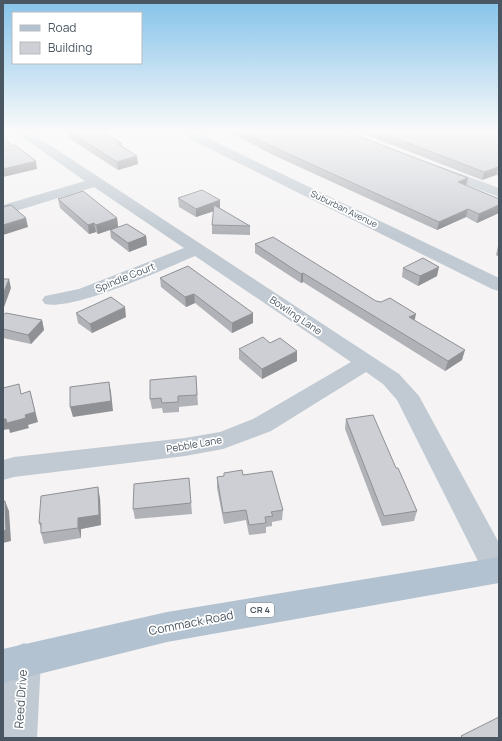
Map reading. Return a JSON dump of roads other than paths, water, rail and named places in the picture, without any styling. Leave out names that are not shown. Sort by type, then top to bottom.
[{"type":"main road","name":"Commack Road","points":[[13,663],[167,627],[499,570]]},
{"type":"street","name":"Bowling Lane","points":[[68,165],[97,182],[391,379],[406,396],[499,570]]},
{"type":"street","name":"Suburban Avenue","points":[[253,165],[499,285]]},
{"type":"street","points":[[429,166],[499,193]]},
{"type":"street","points":[[3,210],[97,182]]},
{"type":"street","name":"Spindle Court","points":[[52,300],[84,294],[196,249]]},
{"type":"street","name":"Pebble Lane","points":[[3,470],[14,467],[185,447],[223,440],[262,425],[367,362]]},
{"type":"street","name":"Reed Drive","points":[[13,663],[18,738]]}]
